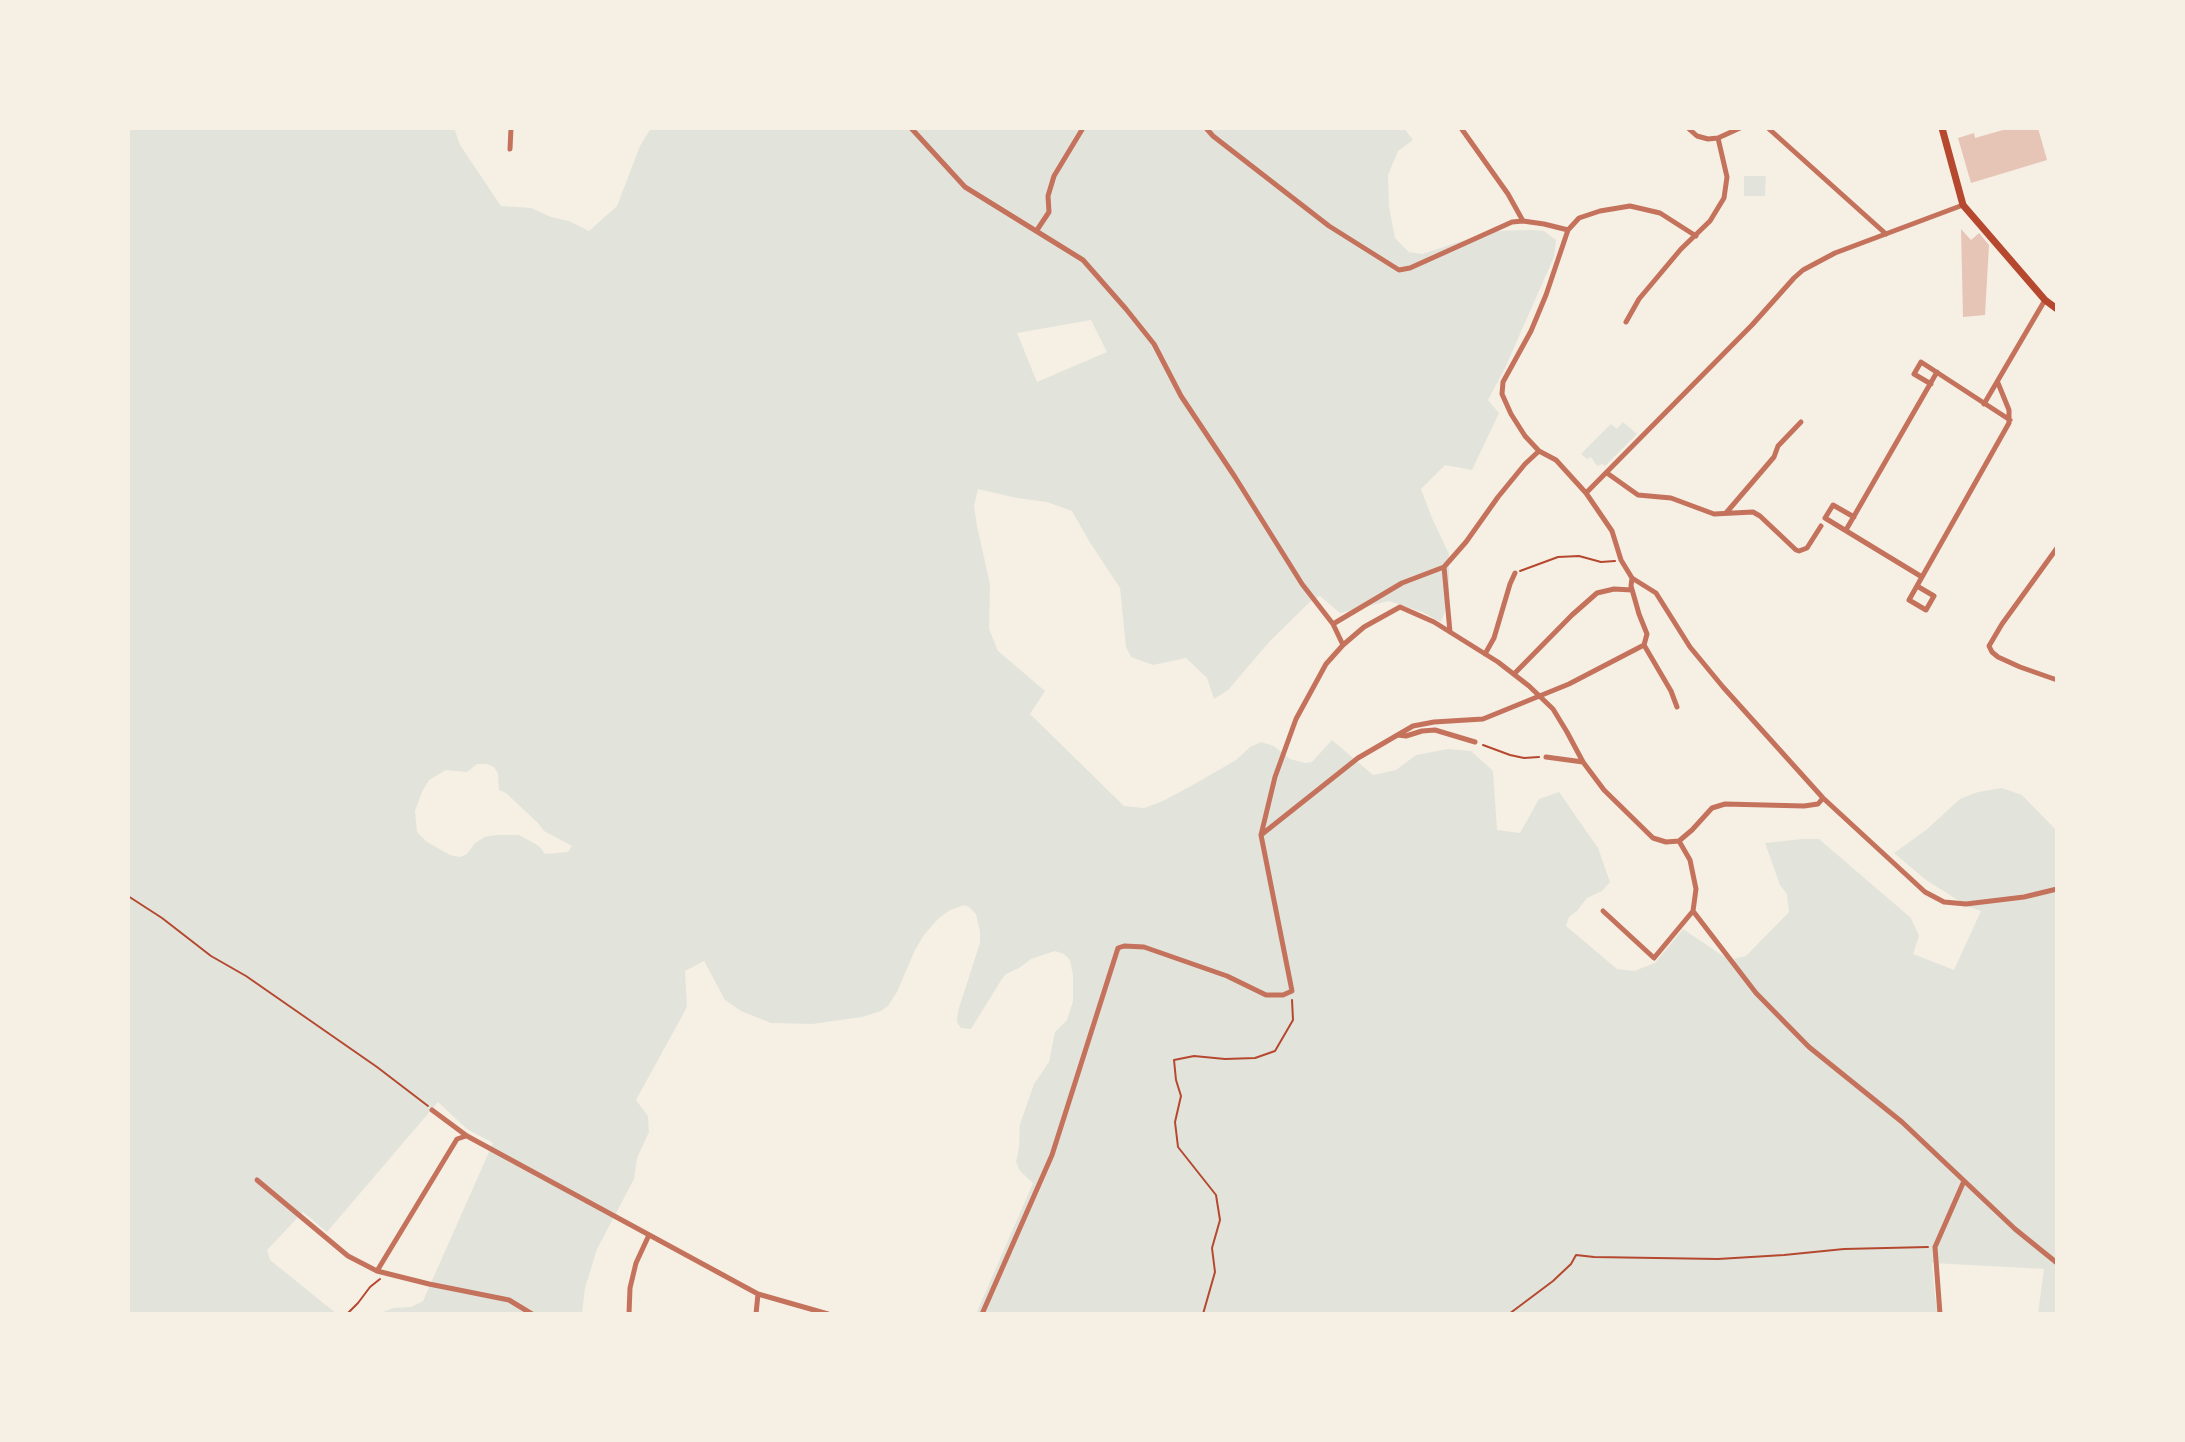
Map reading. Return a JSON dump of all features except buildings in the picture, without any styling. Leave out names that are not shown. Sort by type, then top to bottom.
[{"type":"main road","points":[[1942,128],[1963,205],[2045,300],[2057,309]]},
{"type":"street","points":[[510,149],[511,128]]},
{"type":"street","points":[[911,128],[965,187],[1083,260],[1154,344],[1181,396],[1302,584],[1333,624],[1343,645]]},
{"type":"street","points":[[1037,231],[1049,212],[1048,196],[1054,176],[1083,128]]},
{"type":"street","points":[[1206,128],[1329,226],[1399,270],[1410,268],[1512,222],[1523,221],[1568,230]]},
{"type":"street","points":[[1461,128],[1508,194],[1523,221]]},
{"type":"street","points":[[1688,128],[1697,136],[1708,139],[1740,128]]},
{"type":"street","points":[[1768,128],[1887,235]]},
{"type":"street","points":[[1626,322],[1639,299],[1717,211],[1727,187],[1718,138]]},
{"type":"street","points":[[1586,493],[1752,325],[1794,278],[1812,264],[1963,205]]},
{"type":"street","points":[[1696,236],[1660,213],[1630,206],[1579,218],[1568,230],[1531,331],[1503,382],[1502,394],[1511,414],[1539,451],[1556,460],[1586,493],[1612,531],[1621,560],[1632,578],[1656,593],[1690,647],[1706,666],[1823,798],[1925,892],[1950,904],[1966,904],[2024,897],[2057,889]]},
{"type":"street","points":[[1984,404],[2045,300]]},
{"type":"street","points":[[1931,384],[1914,374],[1921,362],[2010,422]]},
{"type":"street","points":[[1846,530],[1937,372]]},
{"type":"street","points":[[1917,586],[1934,596],[1926,610],[1909,600],[2010,422],[2009,408],[1998,383]]},
{"type":"street","points":[[1725,514],[1774,457],[1778,446],[1801,422]]},
{"type":"street","points":[[1333,624],[1402,583],[1444,567],[1516,475],[1539,451]]},
{"type":"street","points":[[1607,473],[1638,495],[1671,498],[1714,514],[1753,512],[1799,551],[1807,548],[1821,526]]},
{"type":"street","points":[[1854,517],[1833,505],[1825,518],[1922,577]]},
{"type":"street","points":[[2057,548],[1989,646],[1992,652],[2020,667],[2057,680]]},
{"type":"street","points":[[1444,567],[1450,632]]},
{"type":"street","points":[[1485,654],[1494,638],[1515,573]]},
{"type":"street","points":[[1632,578],[1632,590],[1647,634],[1644,645],[1677,707]]},
{"type":"street","points":[[1514,674],[1597,593],[1614,589],[1632,590]]},
{"type":"street","points":[[982,1314],[1052,1155],[1118,948],[1144,947],[1207,968],[1266,995],[1283,995],[1292,991],[1261,835],[1275,777],[1296,719],[1326,664],[1364,627],[1400,607],[1434,622],[1514,674],[1553,709],[1583,762],[1604,790],[1653,838],[1666,842],[1679,841],[1712,808],[1725,804],[1804,806],[1818,804],[1823,798]]},
{"type":"street","points":[[1261,835],[1358,758],[1413,726],[1483,719],[1569,684],[1644,645]]},
{"type":"street","points":[[1395,735],[1435,730],[1475,742]]},
{"type":"street","points":[[1546,757],[1583,762]]},
{"type":"street","points":[[1603,911],[1654,958],[1693,911],[1696,889],[1690,860],[1679,841]]},
{"type":"street","points":[[1693,911],[1756,993],[1798,1036],[1902,1122],[2015,1229],[2057,1263]]},
{"type":"street","points":[[432,1110],[467,1136],[758,1294],[828,1314]]},
{"type":"street","points":[[377,1271],[457,1139],[467,1136]]},
{"type":"street","points":[[257,1180],[348,1256],[377,1271],[509,1300],[532,1314]]},
{"type":"street","points":[[1940,1314],[1935,1247],[1964,1181]]},
{"type":"street","points":[[629,1314],[630,1288],[636,1263],[649,1235]]},
{"type":"street","points":[[756,1314],[758,1294]]},
{"type":"path","points":[[1515,573],[1558,557],[1579,556],[1601,562],[1621,560]]},
{"type":"path","points":[[1475,742],[1524,758],[1546,757]]},
{"type":"path","points":[[128,896],[171,924],[211,956],[246,976],[377,1067],[432,1110]]},
{"type":"path","points":[[1203,1314],[1215,1272],[1212,1248],[1220,1220],[1216,1195],[1178,1147],[1175,1122],[1181,1096],[1174,1060],[1194,1056],[1255,1058],[1275,1051],[1293,1020],[1292,991]]},
{"type":"path","points":[[1509,1314],[1553,1281],[1576,1255],[1718,1259],[1844,1249],[1935,1247]]},
{"type":"path","points":[[347,1314],[370,1287],[381,1278],[392,1275]]},
{"type":"shaded area","points":[[128,128],[454,128],[460,145],[501,206],[531,208],[589,231],[617,206],[640,146],[651,128],[1404,128],[1413,140],[1398,151],[1388,175],[1389,207],[1395,238],[1409,252],[1422,254],[1493,231],[1544,231],[1556,240],[1554,257],[1488,400],[1499,413],[1472,470],[1445,465],[1421,489],[1449,554],[1449,601],[1441,622],[1389,601],[1340,613],[1320,596],[1270,641],[1228,690],[1214,699],[1207,678],[1186,658],[1153,665],[1131,657],[1126,647],[1120,588],[1072,511],[1047,502],[978,489],[974,506],[990,584],[989,629],[998,651],[1045,691],[1030,714],[1124,806],[1144,808],[1191,786],[1261,742],[1274,746],[1290,759],[1305,763],[1312,762],[1332,740],[1373,775],[1396,770],[1416,755],[1448,749],[1471,751],[1493,771],[1497,830],[1520,833],[1539,799],[1559,792],[1598,848],[1610,882],[1602,891],[1587,898],[1569,917],[1566,926],[1617,969],[1634,971],[1655,963],[1683,929],[1729,960],[1746,956],[1789,912],[1787,894],[1780,885],[1765,843],[1802,839],[1819,839],[1911,918],[1919,936],[1913,954],[1954,970],[1981,911],[1969,907],[1926,880],[1894,853],[1926,830],[1960,799],[2002,788],[2022,795],[2057,831],[2057,1314],[2038,1314],[2044,1269],[1932,1263],[1938,1314],[976,1314],[1033,1183],[1020,1171],[1016,1162],[1020,1124],[1034,1084],[1049,1062],[1055,1032],[1067,1020],[1073,1001],[1073,976],[1070,960],[1064,954],[1055,951],[1031,959],[1006,974],[971,1029],[961,1028],[957,1019],[959,1008],[980,943],[976,914],[964,905],[938,919],[924,935],[888,1006],[862,1017],[812,1024],[771,1023],[741,1011],[725,1000],[704,961],[685,971],[687,1007],[636,1100],[648,1116],[649,1132],[637,1158],[634,1179],[597,1249],[585,1288],[582,1314],[378,1314],[393,1308],[411,1307],[423,1301],[493,1143],[467,1129],[438,1102],[327,1232],[303,1212],[267,1250],[270,1260],[337,1314],[128,1314]],"holes":[[[1091,320],[1107,352],[1037,382],[1017,333]],[[477,764],[494,767],[498,773],[499,790],[506,793],[544,831],[572,846],[568,852],[545,854],[539,846],[519,835],[485,837],[460,857],[427,842],[417,832],[415,811],[429,780],[446,770],[467,772]]]},
{"type":"shaded area","points":[[1744,176],[1766,176],[1765,196],[1744,196]]},
{"type":"shaded area","points":[[1623,422],[1637,434],[1605,466],[1597,466],[1591,457],[1587,459],[1581,454],[1611,424],[1617,429]]}]
